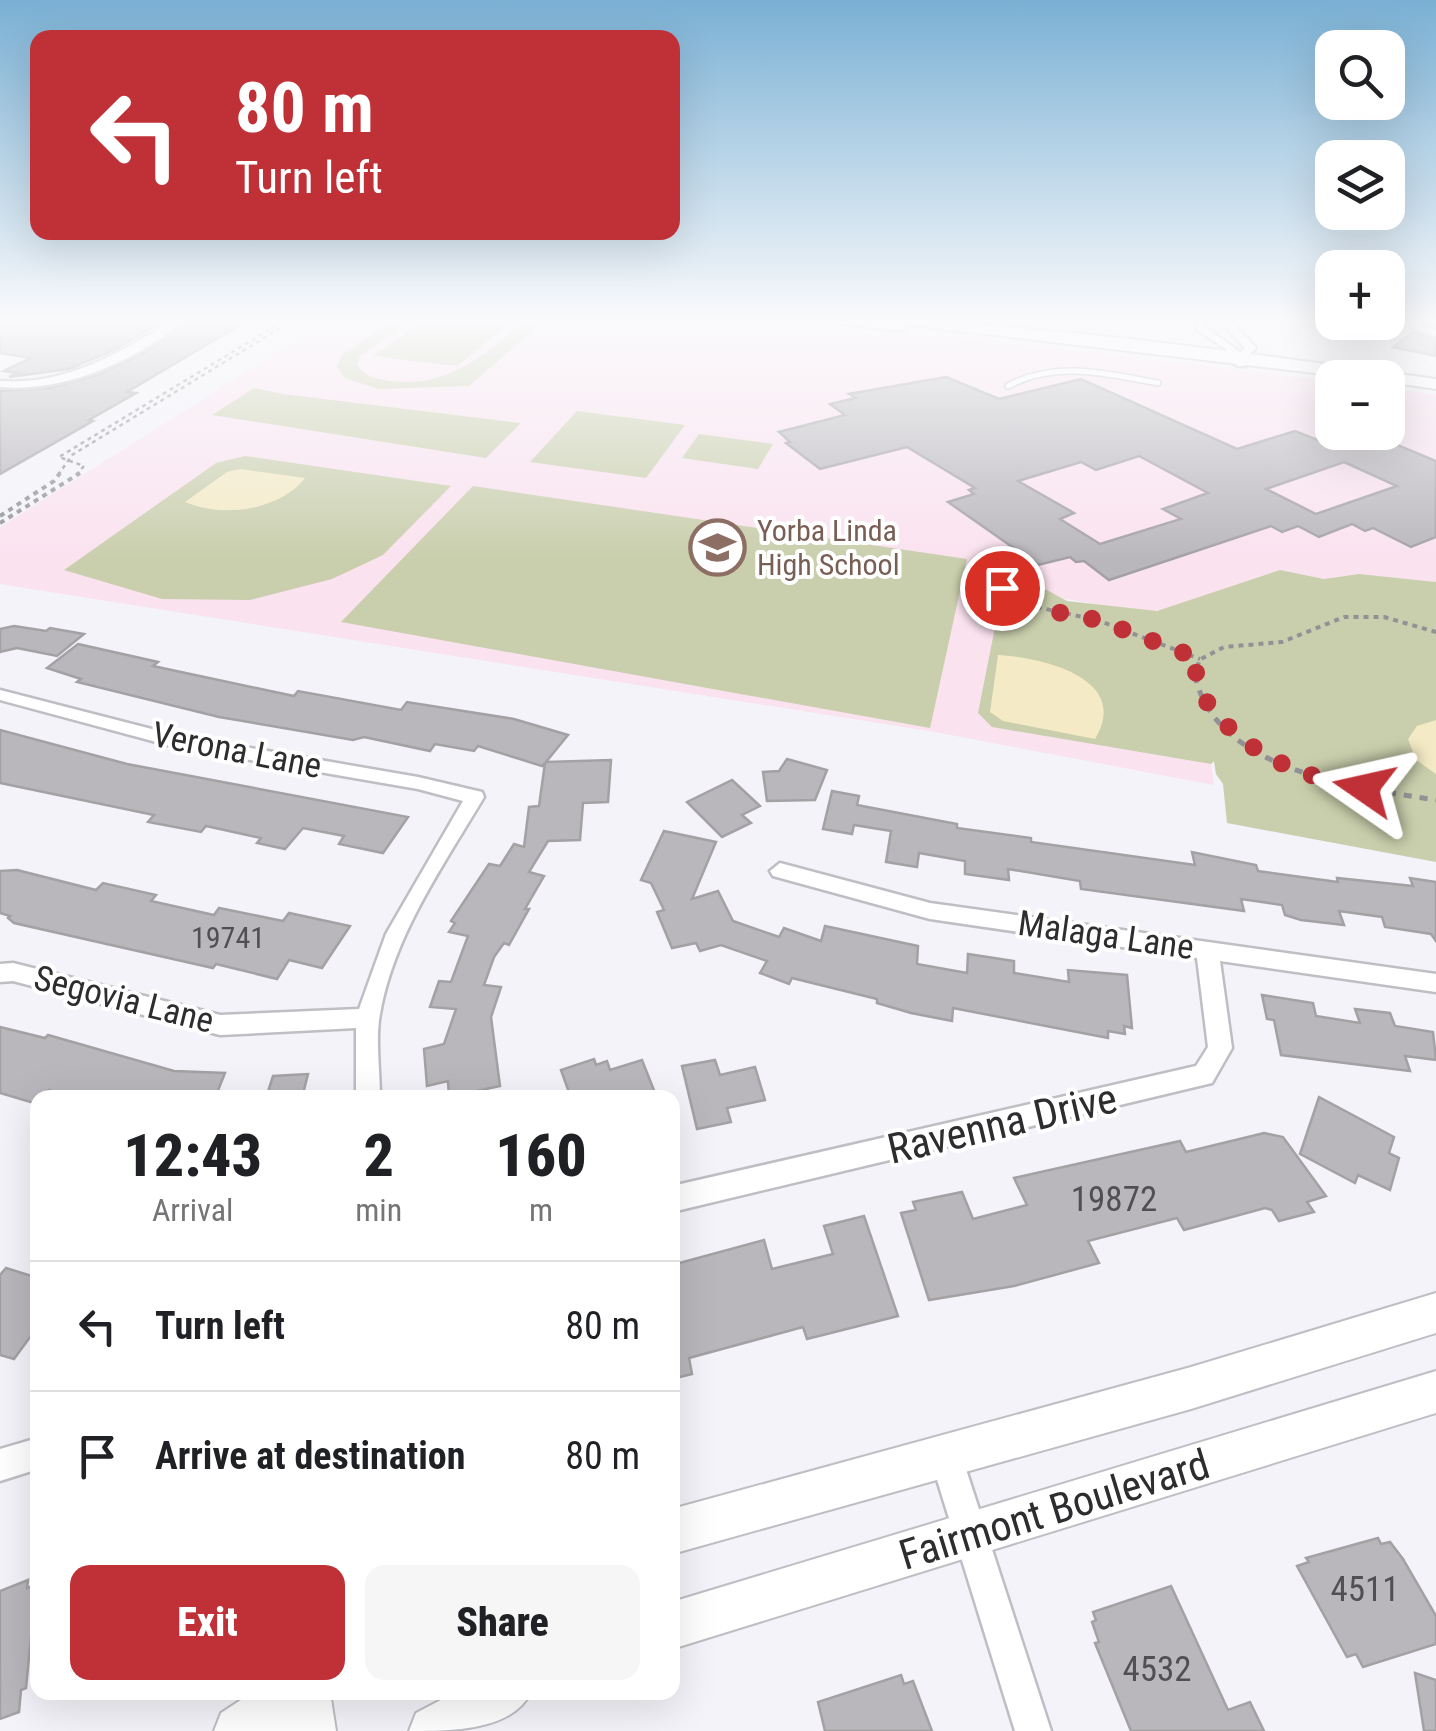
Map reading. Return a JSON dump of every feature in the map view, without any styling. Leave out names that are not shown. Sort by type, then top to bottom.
[{"type":"main road","name":"Fairmont Boulevard","points":[[680,1530],[946,1457],[1436,1313]]},
{"type":"main road","name":"Fairmont Boulevard","points":[[680,1624],[1436,1392]]},
{"type":"main road","points":[[239,1731],[289,1700]]},
{"type":"main road","points":[[304,1700],[312,1731]]},
{"type":"main road","points":[[434,1731],[492,1700]]},
{"type":"street","name":"Verona Lane","points":[[0,695],[175,742],[418,783],[475,797],[423,883],[390,949],[368,1018]]},
{"type":"street","name":"Malaga Lane","points":[[780,871],[930,911],[1436,983]]},
{"type":"street","name":"Ravenna Drive","points":[[680,1198],[1204,1075],[1220,1048],[1207,948]]},
{"type":"street","name":"Segovia Lane","points":[[0,973],[13,972],[220,1025],[368,1018]]},
{"type":"street","points":[[368,1018],[368,1090]]},
{"type":"street","points":[[0,1465],[30,1455]]},
{"type":"street","points":[[946,1457],[1034,1731]]},
{"type":"path","points":[[0,523],[82,471],[84,466],[59,458],[154,400]]},
{"type":"path","points":[[0,516],[54,481],[72,454],[161,400]]},
{"type":"path","points":[[978,570],[1026,606],[1098,620],[1200,659]]},
{"type":"path","points":[[1436,632],[1396,620],[1351,616],[1285,641],[1216,649],[1200,659],[1194,671],[1200,692],[1232,732],[1262,753],[1312,778],[1436,800]]},
{"type":"shaded area","name":"Yorba Linda High School","points":[[202,400],[1315,400],[1315,450],[1405,450],[1405,400],[1436,400],[1436,582],[1359,574],[1324,579],[1280,570],[1169,609],[1143,612],[1055,597],[1030,581],[1002,592],[1206,733],[1214,785],[935,732],[0,584],[0,527]]},
{"type":"green space","points":[[236,400],[330,400],[521,423],[486,458],[212,415]]},
{"type":"green space","points":[[577,411],[685,425],[646,478],[530,462]]},
{"type":"green space","points":[[699,434],[773,444],[758,469],[682,458]]},
{"type":"green space","points":[[245,456],[451,486],[383,555],[332,579],[250,600],[162,599],[64,570],[216,463]]},
{"type":"green space","points":[[473,486],[967,559],[930,728],[341,622]]},
{"type":"green space","points":[[1280,570],[1324,579],[1359,574],[1436,582],[1436,862],[1227,823],[1223,784],[1214,761],[1211,764],[992,727],[978,713],[1002,592],[1030,581],[1067,601],[1157,611]]},
{"type":"sand","points":[[240,469],[305,478],[280,498],[249,508],[216,510],[185,502],[227,472]]},
{"type":"sand","points":[[998,655],[1057,666],[1092,686],[1102,700],[1103,718],[1095,739],[1003,721],[990,712]]},
{"type":"sand","points":[[1436,720],[1436,774],[1416,760],[1408,739],[1417,726]]},
{"type":"building","points":[[0,400],[124,400],[89,420],[93,421],[0,474]]},
{"type":"building","points":[[848,400],[1127,400],[1237,449],[1295,431],[1315,439],[1315,450],[1405,448],[1436,461],[1436,537],[1411,547],[1373,528],[1365,531],[1352,524],[1319,537],[1298,526],[1282,532],[1271,526],[1109,580],[1084,561],[1076,562],[1070,557],[1038,565],[948,502],[974,494],[969,490],[975,488],[907,447],[820,469],[786,443],[790,442],[779,432],[845,415],[830,404]],"holes":[[[1139,456],[1208,493],[1163,509],[1181,519],[1100,544],[1060,519],[1074,513],[1018,481],[1081,462],[1096,470]],[[1344,462],[1397,486],[1316,514],[1266,489]]]},
{"type":"building","points":[[14,626],[84,634],[57,656],[17,648],[0,652],[0,629]]},
{"type":"building","points":[[78,644],[158,662],[153,666],[294,696],[298,691],[401,710],[407,702],[514,719],[568,735],[546,762],[611,760],[608,802],[583,803],[580,840],[548,841],[529,872],[544,876],[509,945],[504,943],[494,957],[484,985],[501,987],[491,1017],[500,1086],[449,1090],[448,1081],[427,1086],[424,1049],[444,1044],[456,1009],[430,1007],[439,981],[451,982],[468,936],[449,932],[455,923],[451,921],[489,864],[500,866],[514,844],[524,847],[529,807],[539,806],[545,763],[542,766],[478,746],[474,751],[435,744],[430,751],[364,737],[353,740],[219,717],[77,682],[81,679],[47,668]]},
{"type":"building","points":[[0,730],[127,764],[408,817],[383,853],[339,844],[344,836],[303,828],[285,849],[257,843],[261,838],[206,826],[201,832],[148,822],[154,815],[0,783]]},
{"type":"building","points":[[787,759],[827,770],[815,800],[767,801],[763,772],[779,771]]},
{"type":"building","points":[[732,780],[760,806],[742,815],[751,823],[722,837],[687,802]]},
{"type":"building","points":[[832,791],[859,796],[857,805],[957,824],[957,828],[1031,838],[1031,842],[1195,865],[1192,852],[1256,865],[1258,871],[1338,882],[1337,878],[1413,886],[1410,878],[1436,882],[1436,941],[1431,934],[1385,927],[1382,917],[1339,911],[1344,925],[1301,920],[1285,915],[1282,905],[1241,899],[1244,911],[1081,889],[1080,881],[1008,869],[1009,880],[965,874],[965,861],[919,853],[917,867],[886,862],[891,831],[854,825],[852,834],[823,829]]},
{"type":"building","points":[[664,831],[716,842],[692,899],[718,891],[733,921],[779,937],[784,928],[821,941],[825,926],[918,946],[917,964],[967,973],[968,954],[1014,961],[1014,973],[1069,982],[1068,970],[1127,975],[1132,1028],[1124,1026],[1125,1034],[1108,1031],[1108,1038],[953,1008],[952,1021],[792,978],[789,984],[760,973],[767,961],[721,945],[700,951],[696,943],[672,948],[657,912],[664,910],[651,883],[641,880]]},
{"type":"building","points":[[17,870],[96,890],[103,883],[156,895],[151,901],[214,915],[219,908],[283,921],[289,913],[350,926],[322,968],[289,960],[277,979],[14,923],[10,916],[0,913],[0,871]]},
{"type":"building","points":[[1262,995],[1313,1003],[1316,1016],[1360,1023],[1355,1009],[1390,1013],[1395,1026],[1433,1032],[1436,1060],[1405,1056],[1410,1071],[1281,1055],[1274,1020],[1267,1019]]},
{"type":"building","points":[[0,1027],[45,1038],[48,1035],[174,1071],[225,1073],[218,1090],[30,1090],[30,1102],[0,1093]]},
{"type":"building","points":[[594,1059],[596,1065],[607,1061],[610,1070],[642,1060],[654,1090],[568,1090],[561,1070]]},
{"type":"building","points":[[715,1060],[720,1075],[755,1067],[765,1100],[727,1108],[731,1122],[697,1129],[682,1066]]},
{"type":"building","points":[[308,1074],[304,1090],[269,1090],[273,1076]]},
{"type":"building","points":[[1319,1097],[1394,1137],[1389,1153],[1399,1158],[1390,1190],[1358,1175],[1355,1183],[1300,1154]]},
{"type":"building","points":[[1264,1133],[1283,1137],[1326,1196],[1307,1202],[1314,1212],[1279,1221],[1272,1210],[1265,1208],[1184,1230],[1177,1218],[1088,1241],[1099,1263],[1014,1286],[929,1300],[901,1213],[916,1210],[913,1202],[962,1192],[973,1219],[1027,1205],[1014,1178],[1180,1141],[1186,1152]]},
{"type":"building","points":[[864,1216],[898,1316],[807,1339],[803,1327],[689,1358],[692,1374],[680,1377],[680,1263],[764,1240],[772,1269],[833,1254],[824,1226]]},
{"type":"building","points":[[6,1268],[30,1276],[30,1337],[14,1359],[0,1355],[0,1275]]},
{"type":"building","points":[[1378,1538],[1381,1544],[1390,1542],[1403,1559],[1436,1616],[1436,1644],[1363,1667],[1356,1654],[1347,1657],[1297,1566],[1309,1562],[1306,1558]]},
{"type":"building","points":[[28,1580],[27,1588],[30,1587],[26,1688],[21,1690],[19,1712],[0,1719],[0,1591]]},
{"type":"building","points":[[1171,1586],[1228,1710],[1250,1702],[1264,1731],[1131,1731],[1095,1643],[1099,1642],[1093,1612]]},
{"type":"building","points":[[1415,1673],[1436,1680],[1436,1731],[1424,1731]]},
{"type":"building","points":[[901,1675],[904,1684],[913,1681],[932,1731],[825,1731],[818,1702]]},
{"type":"place","name":"Yorba Linda High School","points":[[718,548]]},
{"type":"route","points":[[1002,588],[1026,606],[1098,620],[1200,659],[1194,671],[1200,692],[1220,719],[1247,744],[1312,778],[1364,788]]}]
